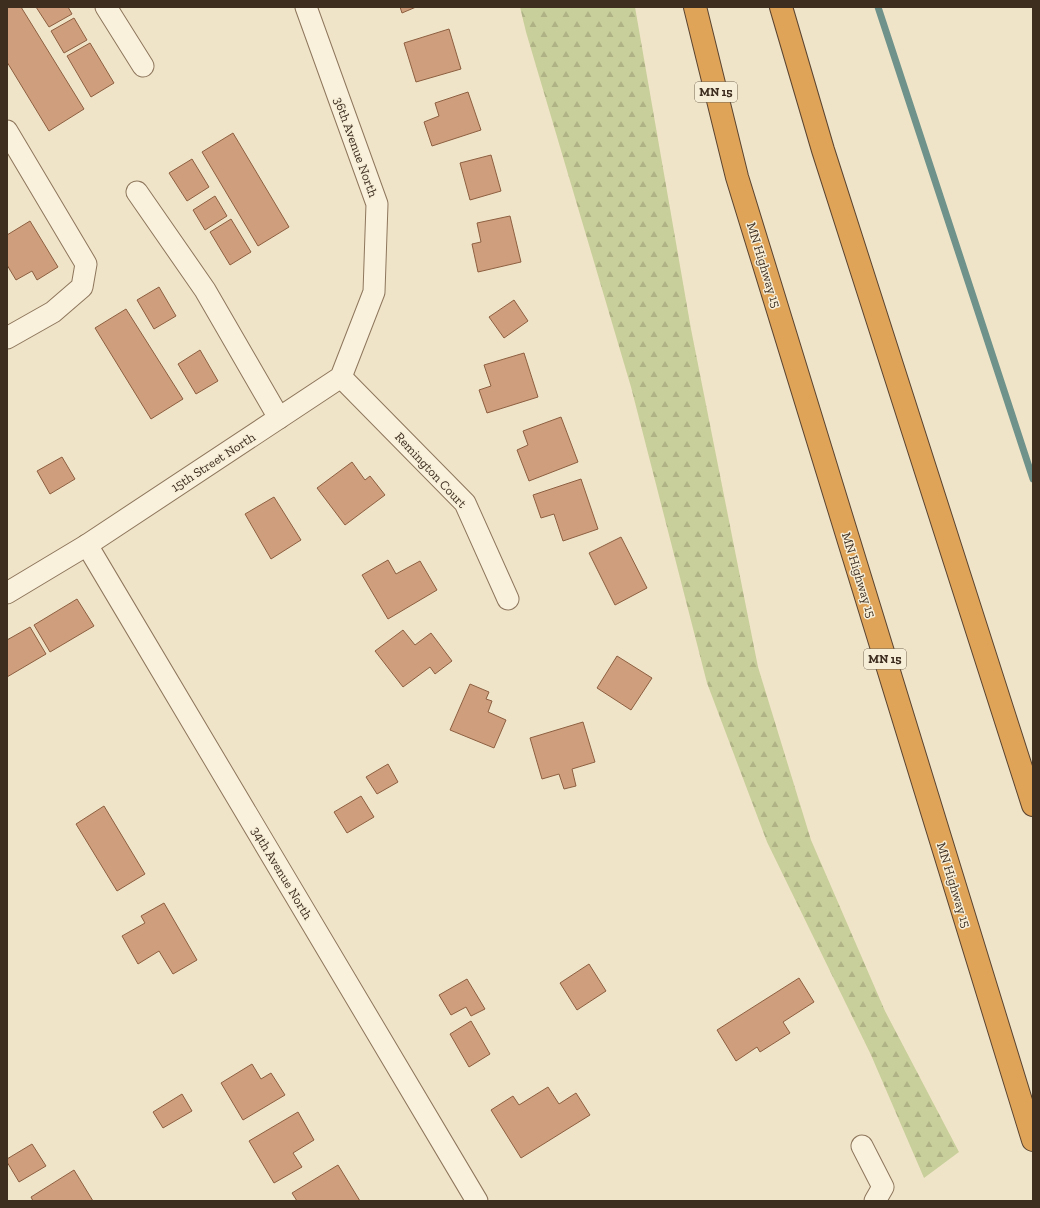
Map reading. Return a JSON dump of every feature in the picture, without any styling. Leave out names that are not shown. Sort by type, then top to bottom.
[{"type":"highway","name":"MN Highway 15","points":[[695,7],[737,177],[1033,1140]]},
{"type":"highway","points":[[781,7],[823,150],[1033,805]]},
{"type":"street","points":[[106,7],[143,66]]},
{"type":"street","name":"36th Avenue North","points":[[306,7],[377,204],[374,292],[341,377]]},
{"type":"street","points":[[7,131],[86,264],[82,287],[53,312],[7,338]]},
{"type":"street","points":[[137,192],[205,290],[279,418]]},
{"type":"street","name":"15th Street North","points":[[7,593],[87,546],[341,377]]},
{"type":"street","name":"Remington Court","points":[[341,377],[465,503],[508,599]]},
{"type":"street","name":"34th Avenue North","points":[[87,546],[477,1201]]},
{"type":"street","points":[[862,1146],[884,1186],[875,1201]]},
{"type":"green space","points":[[520,7],[635,7],[691,329],[758,667],[811,840],[885,1011],[959,1152],[924,1178],[871,1055],[767,842],[707,683],[631,387],[526,32]]},
{"type":"building","points":[[7,7],[21,7],[84,109],[49,131],[7,62]]},
{"type":"building","points":[[36,7],[68,7],[72,14],[49,27]]},
{"type":"building","points":[[400,7],[416,7],[402,13]]},
{"type":"building","points":[[74,18],[87,40],[64,53],[51,31]]},
{"type":"building","points":[[449,29],[461,69],[416,82],[404,43]]},
{"type":"building","points":[[90,43],[114,83],[91,97],[67,56]]},
{"type":"building","points":[[468,92],[481,130],[432,146],[424,122],[439,116],[435,103]]},
{"type":"building","points":[[233,133],[289,227],[258,246],[202,152]]},
{"type":"building","points":[[491,155],[501,191],[470,200],[460,163]]},
{"type":"building","points":[[192,159],[209,187],[187,201],[169,173]]},
{"type":"building","points":[[215,196],[227,216],[205,230],[193,210]]},
{"type":"building","points":[[510,216],[521,262],[478,272],[472,244],[481,242],[477,223]]},
{"type":"building","points":[[231,219],[251,252],[230,265],[210,232]]},
{"type":"building","points":[[30,221],[58,267],[37,280],[32,271],[16,280],[7,265],[7,235]]},
{"type":"building","points":[[159,287],[176,316],[154,329],[137,300]]},
{"type":"building","points":[[514,300],[528,321],[504,338],[489,317]]},
{"type":"building","points":[[126,309],[183,399],[151,419],[95,328]]},
{"type":"building","points":[[200,350],[218,381],[196,394],[178,364]]},
{"type":"building","points":[[524,353],[538,397],[487,413],[479,390],[491,386],[484,365]]},
{"type":"building","points":[[561,417],[578,462],[529,481],[517,450],[528,445],[523,431]]},
{"type":"building","points":[[62,457],[75,479],[50,494],[37,471]]},
{"type":"building","points":[[352,462],[365,480],[370,476],[385,495],[345,525],[317,488]]},
{"type":"building","points":[[581,479],[598,529],[563,541],[554,514],[541,518],[533,495]]},
{"type":"building","points":[[274,497],[301,540],[271,559],[245,514]]},
{"type":"building","points":[[621,537],[647,588],[615,605],[589,553]]},
{"type":"building","points":[[388,560],[396,574],[420,561],[437,590],[388,619],[362,575]]},
{"type":"building","points":[[77,599],[94,626],[50,652],[34,625]]},
{"type":"building","points":[[30,627],[46,654],[7,677],[7,640]]},
{"type":"building","points":[[403,630],[415,645],[431,633],[452,661],[435,674],[430,667],[403,687],[375,651]]},
{"type":"building","points":[[617,656],[652,678],[631,710],[597,688]]},
{"type":"building","points":[[470,684],[489,692],[486,699],[492,701],[488,712],[506,720],[494,748],[450,730]]},
{"type":"building","points":[[583,722],[595,762],[572,769],[576,786],[564,789],[559,774],[542,779],[530,738]]},
{"type":"building","points":[[388,764],[398,782],[377,794],[366,777]]},
{"type":"building","points":[[361,796],[374,817],[347,833],[334,812]]},
{"type":"building","points":[[104,806],[145,874],[117,891],[76,824]]},
{"type":"building","points":[[164,903],[197,960],[173,974],[159,951],[138,964],[122,936],[145,923],[141,916]]},
{"type":"building","points":[[589,964],[606,991],[577,1010],[560,983]]},
{"type":"building","points":[[799,978],[814,1002],[783,1022],[790,1033],[760,1052],[757,1047],[736,1061],[717,1030]]},
{"type":"building","points":[[467,979],[485,1009],[471,1016],[466,1007],[451,1015],[439,995]]},
{"type":"building","points":[[471,1021],[490,1054],[469,1067],[450,1034]]},
{"type":"building","points":[[252,1064],[261,1079],[271,1073],[285,1095],[243,1120],[221,1083]]},
{"type":"building","points":[[548,1087],[559,1104],[576,1093],[590,1115],[521,1158],[491,1110],[513,1096],[519,1105]]},
{"type":"building","points":[[182,1094],[192,1111],[163,1128],[153,1112]]},
{"type":"building","points":[[298,1112],[314,1140],[293,1153],[302,1167],[274,1183],[249,1141]]},
{"type":"building","points":[[32,1144],[46,1166],[19,1182],[7,1162],[7,1159]]},
{"type":"building","points":[[338,1165],[360,1201],[297,1201],[292,1193]]},
{"type":"building","points":[[74,1170],[93,1201],[33,1201],[31,1197]]},
{"type":"waterway","points":[[878,7],[1033,479]]}]
